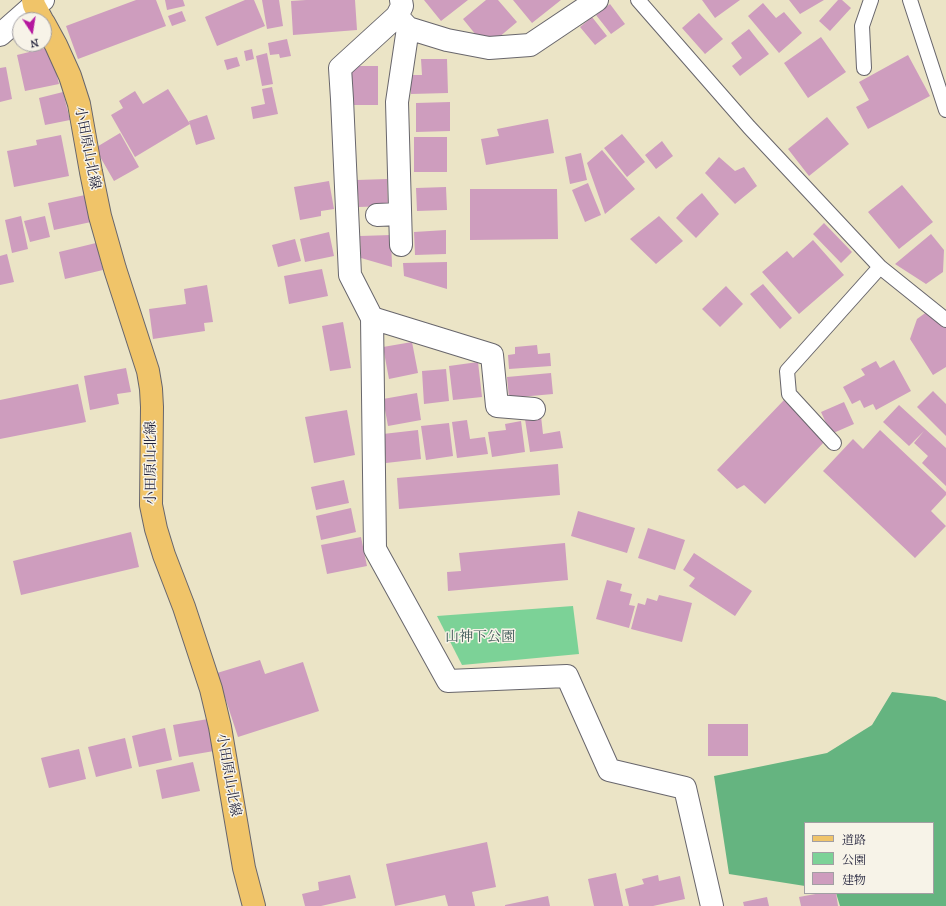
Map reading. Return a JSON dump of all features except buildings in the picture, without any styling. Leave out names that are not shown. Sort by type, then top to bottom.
[{"type":"main road","name":"小田原山北線","points":[[39,10],[70,76],[79,104],[100,216],[115,269],[148,371],[152,407],[151,504],[156,529],[164,555],[184,606],[212,689],[244,868],[254,906]]},
{"type":"street","points":[[402,15],[447,40],[488,48],[530,45],[597,0]]},
{"type":"street","points":[[0,35],[39,10]]},
{"type":"street","points":[[401,245],[400,214],[390,160],[397,102],[402,15]]},
{"type":"street","points":[[402,15],[340,68],[350,275],[372,318],[375,549],[448,681],[567,676],[609,770],[685,788],[712,906]]},
{"type":"street","points":[[377,215],[400,214]]},
{"type":"street","points":[[372,318],[492,355],[497,406],[534,409]]},
{"type":"lane","points":[[638,0],[748,127],[880,268],[946,320]]},
{"type":"lane","points":[[864,68],[862,26],[871,0]]},
{"type":"lane","points":[[910,0],[946,110]]},
{"type":"lane","points":[[834,443],[789,394],[787,372],[880,268]]},
{"type":"green space","name":"山神下公園","points":[[573,606],[579,654],[462,665],[437,616]]},
{"type":"green space","points":[[892,692],[936,697],[946,701],[946,906],[840,906],[836,894],[934,894],[934,822],[804,822],[804,886],[729,874],[714,776],[827,753],[872,725]]}]
